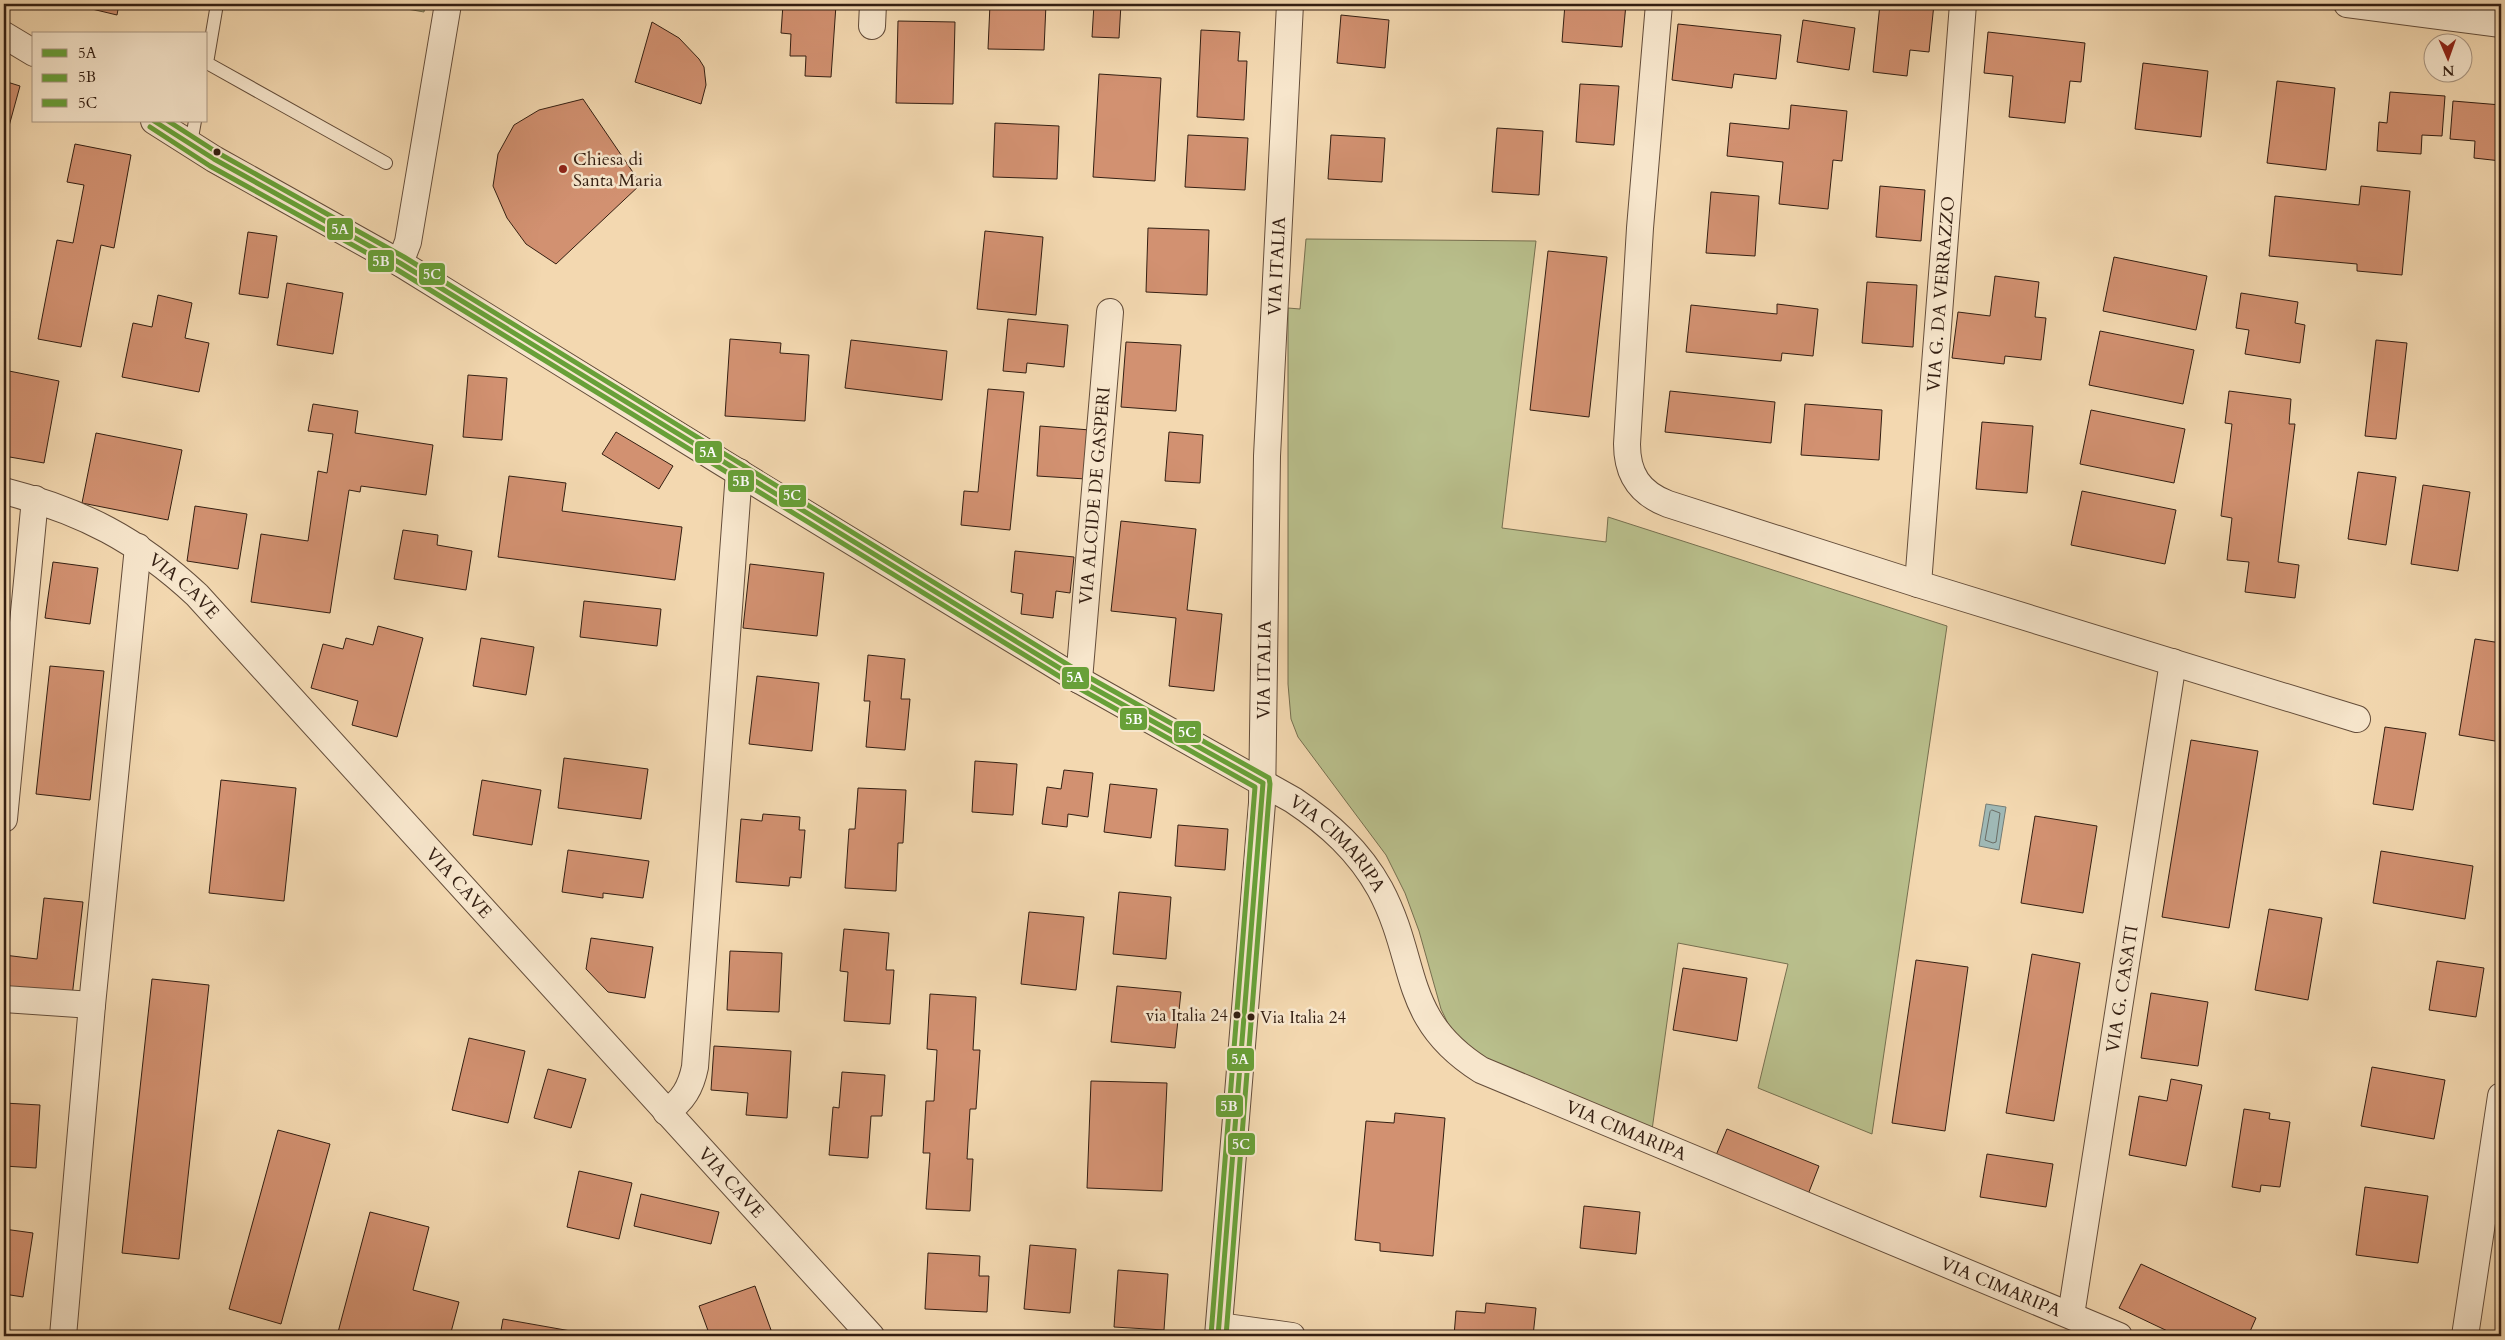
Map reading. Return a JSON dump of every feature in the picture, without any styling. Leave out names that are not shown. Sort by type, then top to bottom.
[{"type":"street","points":[[400,263],[408,242],[448,4]]},
{"type":"street","name":"VIA ITALIA","points":[[1218,1331],[1263,783],[1267,456],[1290,4]]},
{"type":"street","points":[[1659,4],[1640,228],[1627,456],[1632,474],[1643,490],[1658,500],[1918,584],[2357,719]]},
{"type":"street","name":"VIA G. DA VERRAZZO","points":[[1918,584],[1963,4]]},
{"type":"street","points":[[2347,4],[2490,16]]},
{"type":"street","points":[[4,35],[32,51]]},
{"type":"street","name":"VIA CIMARIPA","points":[[158,122],[193,132],[214,159],[400,263],[1079,680],[1263,783],[1317,817],[1348,844],[1380,889],[1391,913],[1414,988],[1427,1018],[1439,1036],[1453,1051],[1471,1064],[1504,1081],[2119,1336]]},
{"type":"street","name":"VIA ALCIDE DE GASPERI","points":[[1079,680],[1110,312]]},
{"type":"street","points":[[666,1112],[684,1097],[691,1083],[695,1067],[739,472]]},
{"type":"street","name":"VIA CAVE","points":[[4,491],[35,499],[90,521],[138,546],[168,569],[225,625],[871,1336]]},
{"type":"street","points":[[4,819],[35,499]]},
{"type":"street","points":[[63,1336],[92,1005],[138,546]]},
{"type":"street","name":"VIA G. CASATI","points":[[2071,1315],[2173,662]]},
{"type":"street","points":[[4,999],[92,1005]]},
{"type":"street","points":[[2465,1336],[2501,1096]]},
{"type":"street","points":[[1218,1331],[1292,1336]]},
{"type":"lane","points":[[208,59],[217,4]]},
{"type":"lane","points":[[208,66],[386,163]]},
{"type":"green space","points":[[379,4],[425,4],[424,12]]},
{"type":"green space","points":[[1306,239],[1536,241],[1502,528],[1606,542],[1608,517],[1947,626],[1872,1134],[1758,1088],[1788,964],[1678,943],[1652,1130],[1504,1071],[1454,1036],[1441,1009],[1419,931],[1405,893],[1386,855],[1298,737],[1291,719],[1288,684],[1288,308],[1300,309]]},
{"type":"water","points":[[1986,804],[2006,807],[1999,850],[1979,846]]},
{"type":"building","points":[[71,4],[119,4],[117,15]]},
{"type":"building","points":[[783,4],[836,5],[831,77],[805,76],[806,56],[790,56],[791,34],[781,33]]},
{"type":"building","points":[[990,4],[1046,4],[1044,50],[988,49]]},
{"type":"building","points":[[1094,4],[1121,4],[1119,38],[1092,37]]},
{"type":"building","points":[[1565,4],[1626,4],[1622,47],[1562,42]]},
{"type":"building","points":[[1880,4],[1912,6],[1912,4],[1934,4],[1929,52],[1910,50],[1907,76],[1873,72]]},
{"type":"building","points":[[1341,15],[1389,20],[1385,68],[1337,63]]},
{"type":"building","points":[[1803,20],[1855,28],[1849,70],[1797,62]]},
{"type":"building","points":[[898,21],[955,22],[953,104],[896,103]]},
{"type":"building","points":[[652,22],[679,38],[704,67],[706,85],[701,104],[635,82]]},
{"type":"building","points":[[1678,24],[1781,35],[1776,79],[1734,74],[1732,88],[1672,80]]},
{"type":"building","points":[[1201,30],[1240,32],[1238,61],[1247,61],[1244,120],[1197,117]]},
{"type":"building","points":[[1988,32],[2085,43],[2081,82],[2070,81],[2065,123],[2009,117],[2013,76],[1984,73]]},
{"type":"building","points":[[2143,63],[2208,71],[2201,137],[2135,129]]},
{"type":"building","points":[[1099,74],[1161,78],[1155,181],[1093,177]]},
{"type":"building","points":[[4,81],[20,86],[6,137],[4,137]]},
{"type":"building","points":[[2277,81],[2335,88],[2326,170],[2267,163]]},
{"type":"building","points":[[1580,84],[1619,86],[1614,145],[1576,142]]},
{"type":"building","points":[[2390,92],[2445,96],[2442,136],[2422,135],[2421,154],[2377,151],[2379,122],[2387,123]]},
{"type":"building","name":"Chiesa di Santa Maria","points":[[583,99],[641,184],[556,264],[526,244],[507,218],[493,186],[498,154],[514,125],[539,110]]},
{"type":"building","points":[[2453,101],[2501,105],[2501,161],[2474,158],[2475,141],[2450,139]]},
{"type":"building","points":[[1791,105],[1847,111],[1842,161],[1833,160],[1828,209],[1779,204],[1783,162],[1727,156],[1730,123],[1789,129]]},
{"type":"building","points":[[995,123],[1059,126],[1057,179],[993,177]]},
{"type":"building","points":[[1497,128],[1543,131],[1539,195],[1492,192]]},
{"type":"building","points":[[1188,135],[1248,138],[1245,190],[1185,187]]},
{"type":"building","points":[[1331,135],[1385,138],[1382,182],[1328,179]]},
{"type":"building","points":[[75,144],[131,155],[114,248],[101,245],[81,347],[38,339],[57,240],[73,243],[84,185],[67,182]]},
{"type":"building","points":[[1880,186],[1925,190],[1921,241],[1876,237]]},
{"type":"building","points":[[2361,186],[2410,191],[2402,275],[2357,271],[2357,264],[2269,256],[2275,196],[2359,205]]},
{"type":"building","points":[[1711,192],[1759,196],[1755,256],[1706,253]]},
{"type":"building","points":[[1148,228],[1209,230],[1207,295],[1146,292]]},
{"type":"building","points":[[985,231],[1043,237],[1036,315],[977,309]]},
{"type":"building","points":[[248,232],[277,236],[268,298],[239,294]]},
{"type":"building","points":[[1548,251],[1607,257],[1589,417],[1530,410]]},
{"type":"building","points":[[2114,257],[2207,276],[2196,330],[2103,311]]},
{"type":"building","points":[[1995,276],[2039,282],[2035,317],[2046,318],[2041,360],[2005,356],[2004,364],[1952,358],[1958,312],[1990,316]]},
{"type":"building","points":[[1867,282],[1917,285],[1913,347],[1862,343]]},
{"type":"building","points":[[287,283],[343,293],[333,354],[277,345]]},
{"type":"building","points":[[2241,293],[2298,302],[2295,323],[2305,325],[2300,363],[2245,354],[2249,330],[2236,328]]},
{"type":"building","points":[[158,295],[192,303],[185,338],[209,343],[199,392],[122,377],[133,323],[152,327]]},
{"type":"building","points":[[1777,304],[1818,309],[1813,356],[1782,353],[1781,361],[1686,352],[1691,305],[1777,314]]},
{"type":"building","points":[[1008,319],[1068,325],[1064,367],[1027,363],[1026,373],[1003,371]]},
{"type":"building","points":[[2100,331],[2194,350],[2183,404],[2089,385]]},
{"type":"building","points":[[730,339],[781,343],[780,353],[809,355],[805,421],[725,416]]},
{"type":"building","points":[[851,340],[947,351],[942,400],[845,388]]},
{"type":"building","points":[[2376,340],[2407,343],[2396,439],[2365,436]]},
{"type":"building","points":[[1126,342],[1181,345],[1176,411],[1121,407]]},
{"type":"building","points":[[4,370],[59,381],[44,463],[4,456]]},
{"type":"building","points":[[468,375],[507,378],[502,440],[463,437]]},
{"type":"building","points":[[988,389],[1024,392],[1010,530],[961,525],[964,491],[978,492]]},
{"type":"building","points":[[1670,391],[1775,402],[1771,443],[1665,432]]},
{"type":"building","points":[[2229,391],[2291,399],[2289,424],[2295,424],[2278,562],[2299,565],[2295,598],[2245,592],[2249,562],[2227,560],[2232,518],[2221,516],[2232,424],[2225,423]]},
{"type":"building","points":[[313,404],[358,411],[355,433],[433,445],[426,495],[361,486],[360,492],[349,490],[330,613],[251,602],[261,534],[308,541],[318,471],[327,473],[333,434],[308,431]]},
{"type":"building","points":[[1805,404],[1882,410],[1879,460],[1801,455]]},
{"type":"building","points":[[2091,410],[2185,429],[2174,483],[2080,464]]},
{"type":"building","points":[[1982,422],[2033,426],[2027,493],[1976,489]]},
{"type":"building","points":[[1040,426],[1090,430],[1086,479],[1037,476]]},
{"type":"building","points":[[616,432],[673,466],[659,489],[602,454]]},
{"type":"building","points":[[1169,432],[1203,435],[1200,483],[1165,481]]},
{"type":"building","points":[[96,433],[182,450],[168,520],[82,503]]},
{"type":"building","points":[[2358,472],[2396,477],[2386,545],[2348,539]]},
{"type":"building","points":[[509,476],[566,483],[562,511],[682,527],[675,580],[498,557]]},
{"type":"building","points":[[2423,485],[2470,492],[2458,571],[2411,564]]},
{"type":"building","points":[[2082,491],[2176,510],[2165,564],[2071,545]]},
{"type":"building","points":[[195,506],[247,514],[238,569],[187,561]]},
{"type":"building","points":[[1121,521],[1196,529],[1187,610],[1222,614],[1214,691],[1169,686],[1176,618],[1111,611]]},
{"type":"building","points":[[403,530],[438,535],[437,545],[472,551],[466,590],[394,579]]},
{"type":"building","points":[[1015,551],[1074,557],[1070,593],[1056,591],[1053,618],[1021,614],[1023,594],[1011,592]]},
{"type":"building","points":[[53,562],[98,568],[90,624],[45,618]]},
{"type":"building","points":[[750,564],[824,573],[817,636],[743,628]]},
{"type":"building","points":[[584,601],[661,609],[657,646],[580,637]]},
{"type":"building","points":[[378,626],[423,638],[397,737],[352,725],[358,701],[311,688],[323,644],[343,649],[346,638],[373,645]]},
{"type":"building","points":[[481,638],[534,647],[526,695],[473,686]]},
{"type":"building","points":[[2475,639],[2501,643],[2501,742],[2459,735]]},
{"type":"building","points":[[868,655],[905,659],[901,699],[910,699],[905,750],[866,747],[870,701],[864,701]]},
{"type":"building","points":[[50,666],[104,671],[90,800],[36,794]]},
{"type":"building","points":[[757,676],[819,683],[812,751],[749,744]]},
{"type":"building","points":[[2385,727],[2426,733],[2413,810],[2373,804]]},
{"type":"building","points":[[2191,740],[2258,751],[2229,928],[2162,917]]},
{"type":"building","points":[[564,758],[648,769],[641,819],[558,808]]},
{"type":"building","points":[[975,761],[1017,764],[1013,815],[972,812]]},
{"type":"building","points":[[1064,770],[1093,773],[1088,817],[1068,814],[1067,827],[1042,824],[1047,787],[1061,789]]},
{"type":"building","points":[[221,780],[296,788],[284,901],[209,893]]},
{"type":"building","points":[[482,780],[541,790],[532,845],[473,835]]},
{"type":"building","points":[[1110,784],[1157,789],[1151,838],[1104,832]]},
{"type":"building","points":[[858,788],[906,790],[903,843],[898,843],[896,891],[845,888],[849,829],[855,829]]},
{"type":"building","points":[[763,814],[800,817],[799,830],[805,830],[801,878],[790,877],[789,886],[736,882],[741,819],[762,821]]},
{"type":"building","points":[[2035,816],[2097,826],[2083,913],[2021,903]]},
{"type":"building","points":[[1178,825],[1228,829],[1225,870],[1175,866]]},
{"type":"building","points":[[568,850],[649,861],[643,898],[603,893],[603,898],[562,892]]},
{"type":"building","points":[[2381,851],[2473,866],[2465,919],[2373,903]]},
{"type":"building","points":[[1119,892],[1171,897],[1166,959],[1113,954]]},
{"type":"building","points":[[44,898],[83,902],[72,997],[4,989],[4,955],[37,959]]},
{"type":"building","points":[[2269,909],[2322,918],[2308,1000],[2255,990]]},
{"type":"building","points":[[1029,912],[1084,917],[1076,990],[1021,984]]},
{"type":"building","points":[[844,929],[889,933],[886,970],[894,970],[890,1024],[844,1021],[848,972],[840,971]]},
{"type":"building","points":[[591,938],[653,947],[645,998],[608,992],[586,969]]},
{"type":"building","points":[[730,951],[782,953],[779,1012],[727,1010]]},
{"type":"building","points":[[2032,954],[2080,963],[2054,1121],[2006,1113]]},
{"type":"building","points":[[1916,960],[1968,967],[1945,1131],[1892,1123]]},
{"type":"building","points":[[2437,961],[2484,968],[2476,1017],[2429,1010]]},
{"type":"building","points":[[1683,968],[1747,978],[1737,1041],[1673,1030]]},
{"type":"building","points":[[152,979],[209,985],[179,1259],[122,1253]]},
{"type":"building","points":[[1117,986],[1181,992],[1175,1048],[1111,1042]]},
{"type":"building","points":[[2151,993],[2208,1002],[2198,1066],[2141,1058]]},
{"type":"building","points":[[930,994],[976,997],[973,1050],[980,1050],[976,1109],[970,1109],[967,1159],[973,1159],[970,1211],[926,1209],[930,1153],[923,1153],[926,1101],[934,1101],[937,1050],[927,1049]]},
{"type":"building","points":[[469,1038],[525,1051],[508,1123],[452,1110]]},
{"type":"building","points":[[714,1046],[791,1051],[787,1118],[746,1115],[748,1093],[711,1090]]},
{"type":"building","points":[[2372,1067],[2445,1080],[2434,1139],[2361,1126]]},
{"type":"building","points":[[548,1069],[586,1079],[571,1128],[534,1118]]},
{"type":"building","points":[[842,1072],[885,1075],[882,1116],[871,1116],[868,1158],[829,1155],[833,1107],[839,1108]]},
{"type":"building","points":[[2171,1079],[2202,1085],[2186,1166],[2129,1155],[2139,1096],[2167,1101]]},
{"type":"building","points":[[1091,1081],[1167,1083],[1162,1191],[1087,1188]]},
{"type":"building","points":[[4,1103],[40,1105],[36,1168],[4,1166]]},
{"type":"building","points":[[2244,1109],[2270,1113],[2269,1119],[2290,1122],[2280,1187],[2261,1185],[2260,1192],[2232,1187]]},
{"type":"building","points":[[1395,1113],[1445,1118],[1433,1256],[1380,1251],[1380,1243],[1355,1240],[1366,1121],[1394,1123]]},
{"type":"building","points":[[1727,1129],[1819,1166],[1807,1197],[1714,1160]]},
{"type":"building","points":[[278,1130],[330,1144],[281,1324],[229,1309]]},
{"type":"building","points":[[1987,1154],[2053,1164],[2046,1207],[1980,1197]]},
{"type":"building","points":[[579,1171],[632,1183],[619,1239],[567,1227]]},
{"type":"building","points":[[2365,1187],[2428,1196],[2418,1263],[2356,1255]]},
{"type":"building","points":[[641,1194],[719,1212],[711,1244],[634,1226]]},
{"type":"building","points":[[1584,1206],[1640,1212],[1636,1254],[1580,1248]]},
{"type":"building","points":[[370,1212],[429,1227],[413,1290],[459,1302],[450,1336],[337,1336]]},
{"type":"building","points":[[4,1229],[33,1233],[23,1297],[4,1294]]},
{"type":"building","points":[[1030,1245],[1076,1249],[1070,1313],[1024,1309]]},
{"type":"building","points":[[928,1253],[980,1256],[979,1276],[989,1276],[987,1312],[925,1309]]},
{"type":"building","points":[[2141,1264],[2256,1318],[2248,1336],[2178,1336],[2119,1308]]},
{"type":"building","points":[[1118,1270],[1168,1274],[1164,1330],[1114,1327]]},
{"type":"building","points":[[755,1286],[771,1330],[752,1336],[710,1336],[699,1306]]},
{"type":"building","points":[[1486,1303],[1536,1308],[1533,1336],[1454,1336],[1456,1311],[1485,1313]]},
{"type":"building","points":[[503,1319],[599,1336],[500,1336]]},
{"type":"transit line","name":"5A","points":[[156,122],[214,159],[400,263],[1079,680],[1263,783]]},
{"type":"transit line","name":"5C","points":[[170,122],[218,153],[404,257],[1083,674],[1269,778],[1226,1336]]},
{"type":"transit line","name":"5B","points":[[150,127],[210,166],[396,269],[1075,686],[1255,787],[1211,1335]]},
{"type":"transit line","name":"5A","points":[[1218,1336],[1263,783]]},
{"type":"place","name":"Chiesa di Santa Maria","points":[[563,169]]},
{"type":"place","name":"via Italia 24","points":[[1237,1015]]},
{"type":"place","name":"Via Italia 24","points":[[1251,1017]]}]
